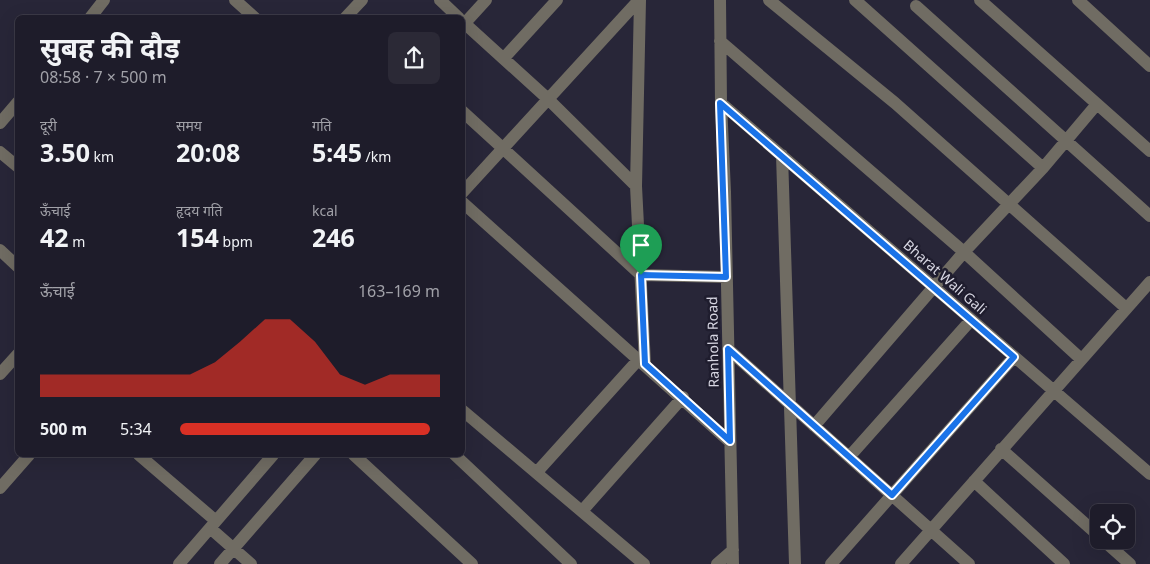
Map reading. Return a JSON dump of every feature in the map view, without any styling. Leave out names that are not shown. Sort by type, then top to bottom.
[{"type":"street","points":[[93,15],[104,0]]},
{"type":"street","points":[[235,0],[251,15]]},
{"type":"street","points":[[440,0],[456,15]]},
{"type":"street","points":[[465,18],[486,0]]},
{"type":"street","points":[[504,58],[557,0]]},
{"type":"street","points":[[465,190],[639,0]]},
{"type":"street","points":[[537,472],[642,362],[641,275],[636,186],[639,0]]},
{"type":"street","name":"Ranhola Road","points":[[720,0],[720,103],[733,564]]},
{"type":"street","points":[[769,0],[895,103],[1126,308]]},
{"type":"street","points":[[855,0],[1043,168]]},
{"type":"street","points":[[980,0],[1150,151]]},
{"type":"street","points":[[1078,0],[1150,66]]},
{"type":"street","points":[[916,6],[1150,216]]},
{"type":"street","points":[[465,24],[548,99],[636,186]]},
{"type":"street","points":[[720,41],[964,252],[1081,359]]},
{"type":"street","name":"Bharat Wali Gali","points":[[720,103],[1146,470]]},
{"type":"street","points":[[814,426],[964,252],[1043,168],[1097,104]]},
{"type":"street","points":[[0,123],[15,106]]},
{"type":"street","points":[[465,114],[641,275],[726,277]]},
{"type":"street","points":[[0,152],[15,164]]},
{"type":"street","points":[[782,155],[794,564]]},
{"type":"street","points":[[465,205],[730,441]]},
{"type":"street","points":[[0,250],[15,264]]},
{"type":"street","points":[[901,564],[1150,282]]},
{"type":"street","points":[[849,457],[971,320]]},
{"type":"street","points":[[728,349],[969,564]]},
{"type":"street","points":[[0,374],[15,357]]},
{"type":"street","points":[[831,564],[1014,357]]},
{"type":"street","points":[[582,511],[683,398]]},
{"type":"street","points":[[465,412],[644,564]]},
{"type":"street","points":[[1001,449],[1090,528]]},
{"type":"street","points":[[1146,470],[1150,456]]},
{"type":"street","points":[[0,488],[27,457]]},
{"type":"street","points":[[142,457],[251,564]]},
{"type":"street","points":[[179,564],[271,457]]},
{"type":"street","points":[[220,564],[312,457]]},
{"type":"street","points":[[356,457],[472,564]]},
{"type":"street","points":[[457,457],[571,564]]},
{"type":"street","points":[[974,481],[1064,564]]},
{"type":"street","points":[[1113,549],[1130,564]]},
{"type":"street","points":[[717,564],[733,550]]},
{"type":"route","points":[[720,103],[1014,357],[892,495],[728,349],[730,441],[645,364],[641,275],[726,277],[725,192],[720,103]]}]
